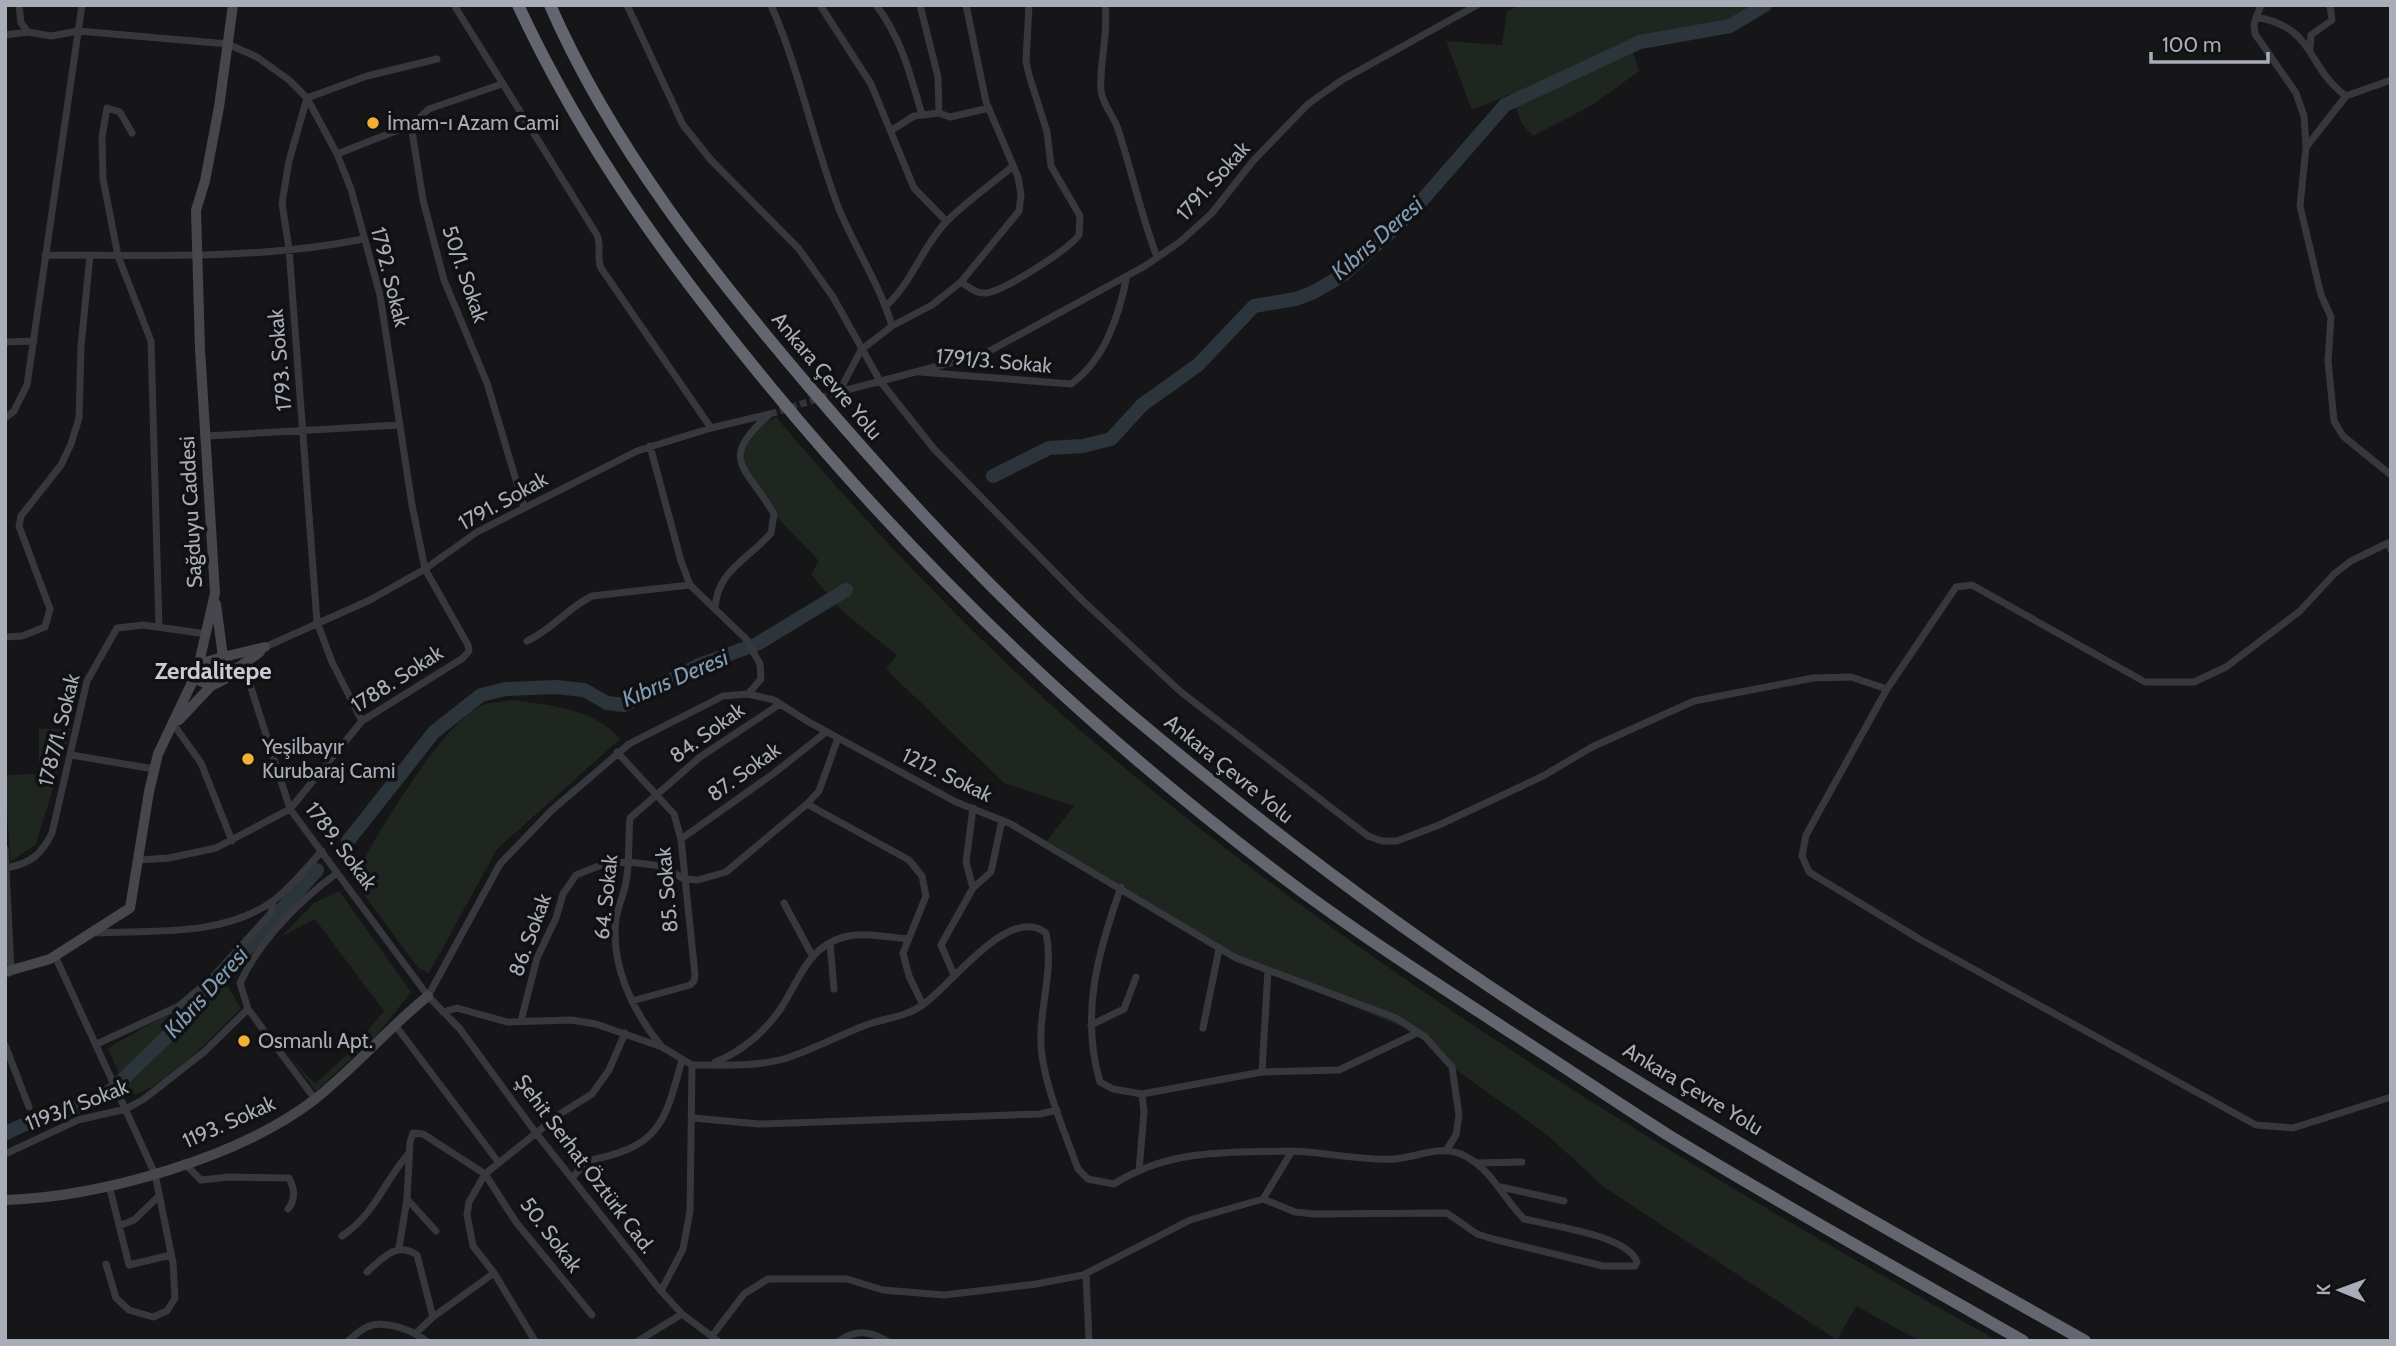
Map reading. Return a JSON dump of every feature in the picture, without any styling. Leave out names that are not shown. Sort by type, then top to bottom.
[{"type":"highway","points":[[518,5],[566,102],[606,170],[714,319],[818,444],[969,607],[1108,735],[1290,883],[1440,986],[1668,1135],[2024,1341]]},
{"type":"highway","name":"Ankara Çevre Yolu","points":[[551,5],[599,100],[639,166],[787,361],[916,507],[995,590],[1124,708],[1302,852],[1547,1024],[1956,1268],[2085,1341]]},
{"type":"street","points":[[19,5],[21,23],[28,32]]},
{"type":"street","points":[[5,418],[14,411],[27,385],[82,5]]},
{"type":"street","name":"Sağduyu Caddesi","points":[[7,973],[55,956],[130,908],[158,754],[197,672],[206,634],[215,593],[196,254],[196,210],[205,181],[233,5]]},
{"type":"street","points":[[454,5],[597,235],[601,249],[598,261],[601,268],[711,428]]},
{"type":"street","points":[[627,5],[683,125],[711,160],[799,249],[833,297],[880,381],[934,449],[1082,600],[1171,683],[1349,823],[1382,841],[1397,841],[1438,825],[1544,776],[1592,747],[1694,701],[1813,678],[1851,677],[1888,689]]},
{"type":"street","points":[[771,5],[787,42],[838,207],[886,306],[892,326]]},
{"type":"street","points":[[820,5],[871,84],[914,188],[946,221]]},
{"type":"street","points":[[876,5],[887,19],[905,57],[922,115]]},
{"type":"street","points":[[920,5],[938,77],[939,113]]},
{"type":"street","points":[[861,350],[892,326],[932,305],[961,282],[1019,211],[1021,195],[1013,166],[989,108],[967,5]]},
{"type":"street","points":[[961,282],[976,291],[989,292],[1046,261],[1079,235],[1080,216],[1051,166],[1047,132],[1028,75],[1026,61],[1029,5]]},
{"type":"street","points":[[1105,5],[1107,21],[1101,92],[1108,113],[1117,126],[1138,208],[1157,257]]},
{"type":"street","name":"1791. Sokak","points":[[861,350],[839,392],[984,354],[1127,276],[1157,257],[1212,212],[1254,161],[1308,104],[1342,80],[1476,5]]},
{"type":"street","points":[[2261,5],[2254,29],[2258,40],[2290,83],[2300,104],[2306,147],[2300,206],[2321,295],[2331,317],[2328,361],[2334,421],[2343,436],[2391,475]]},
{"type":"street","points":[[2310,49],[2311,35],[2332,20],[2330,5]]},
{"type":"street","points":[[2256,17],[2287,27],[2310,49],[2326,80],[2346,96]]},
{"type":"street","points":[[5,35],[28,32],[51,36],[78,31],[228,44]]},
{"type":"street","name":"1792. Sokak","points":[[228,44],[257,57],[289,79],[307,98],[337,154],[351,189],[380,295],[425,569]]},
{"type":"street","points":[[307,98],[367,76],[437,59]]},
{"type":"street","points":[[2306,147],[2346,96],[2391,80]]},
{"type":"street","points":[[337,154],[411,125],[429,109],[502,84]]},
{"type":"street","name":"1793. Sokak","points":[[307,98],[289,161],[282,203],[289,249],[317,622],[332,662],[362,721]]},
{"type":"street","points":[[132,133],[120,112],[107,108],[102,136],[103,179],[118,256],[150,341],[159,627]]},
{"type":"street","points":[[891,130],[914,116],[939,113],[950,117],[989,108]]},
{"type":"street","name":"50/1. Sokak","points":[[411,125],[423,200],[444,280],[487,383],[524,507]]},
{"type":"street","points":[[886,306],[909,282],[927,248],[946,221],[1013,166]]},
{"type":"street","points":[[45,256],[196,254],[323,247],[363,239]]},
{"type":"street","points":[[5,637],[22,636],[45,627],[50,609],[19,526],[21,516],[61,465],[75,431],[82,391],[81,346],[90,255]]},
{"type":"street","name":"1791/3. Sokak","points":[[916,372],[1071,384],[1085,374],[1103,346],[1120,310],[1127,276]]},
{"type":"street","points":[[5,342],[34,341]]},
{"type":"street","name":"1791. Sokak","points":[[265,648],[370,600],[425,569],[477,532],[649,446],[770,414],[745,436],[739,449],[747,475],[774,514],[771,533],[724,577],[718,587],[715,609]]},
{"type":"street","points":[[207,436],[400,425]]},
{"type":"street","points":[[649,446],[677,549],[690,585],[746,639],[757,656],[761,679],[748,694]]},
{"type":"street","points":[[2391,550],[2388,543],[2351,562],[2317,591],[2300,611],[2226,667],[2194,682],[2176,684],[2145,682],[2131,676],[1972,585],[1963,584],[1951,591],[1888,689],[1806,835],[1802,856],[1809,872],[1933,946],[2256,1125],[2293,1128],[2391,1097]]},
{"type":"street","name":"1788. Sokak","points":[[139,860],[169,858],[232,841],[290,808],[362,721],[463,658],[469,651],[466,638],[425,569]]},
{"type":"street","points":[[527,641],[547,632],[571,608],[592,596],[690,585]]},
{"type":"street","points":[[215,593],[223,657],[230,667],[229,674]]},
{"type":"street","name":"1787/1. Sokak","points":[[7,868],[27,864],[43,852],[52,832],[86,681],[117,628],[159,627],[206,634]]},
{"type":"street","points":[[211,686],[198,680],[197,672],[205,662],[265,648]]},
{"type":"street","points":[[232,841],[201,763],[174,725],[211,686],[265,648]]},
{"type":"street","name":"1789. Sokak","points":[[243,663],[290,808],[428,996]]},
{"type":"street","name":"1212. Sokak","points":[[428,996],[500,864],[552,810],[617,752],[723,696],[748,694],[780,704],[826,732],[973,808],[1002,820],[1121,887],[1219,948],[1268,970],[1396,1018],[1417,1033],[1452,1067],[1459,1115],[1457,1135],[1447,1149]]},
{"type":"street","name":"84. Sokak","points":[[656,793],[738,730],[780,704]]},
{"type":"street","name":"87. Sokak","points":[[681,839],[773,774],[826,732]]},
{"type":"street","points":[[684,880],[698,880],[726,872],[807,804],[819,791],[838,738]]},
{"type":"street","name":"85. Sokak","points":[[617,752],[674,814],[681,839],[694,981],[632,1001]]},
{"type":"street","points":[[71,755],[154,769]]},
{"type":"street","name":"64. Sokak","points":[[656,793],[630,818],[629,862],[615,940],[632,1001],[644,1025],[662,1047]]},
{"type":"street","points":[[807,804],[909,860],[922,876],[926,896],[903,953],[909,976],[923,1005]]},
{"type":"street","points":[[973,808],[967,862],[973,888]]},
{"type":"street","points":[[954,975],[941,944],[973,888],[991,872],[1002,820]]},
{"type":"street","points":[[5,849],[7,973]]},
{"type":"street","points":[[94,933],[199,929],[273,901],[322,851]]},
{"type":"street","name":"86. Sokak","points":[[521,1021],[537,958],[556,918],[563,894],[576,875],[591,868],[629,862],[662,866],[684,880]]},
{"type":"street","points":[[315,1100],[248,1009],[240,983],[249,964],[309,894],[337,873]]},
{"type":"street","points":[[1121,887],[1090,995],[1093,1059],[1100,1082],[1113,1089],[1142,1094],[1262,1072],[1339,1070],[1417,1033]]},
{"type":"street","points":[[99,1043],[178,1006],[195,993],[271,912],[273,901]]},
{"type":"street","points":[[784,903],[793,915],[813,957]]},
{"type":"street","points":[[443,1012],[457,1008],[507,1022],[571,1020],[625,1033],[662,1047],[692,1065],[786,1058],[923,1005],[954,975],[1009,931],[1026,927],[1046,933],[1048,944],[1042,1006],[1042,1056],[1078,1169],[1088,1178],[1114,1184],[1148,1165],[1190,1154],[1292,1152],[1394,1159],[1447,1149],[1475,1163],[1501,1187],[1524,1219],[1615,1242],[1635,1255],[1637,1262],[1635,1266],[1623,1268],[1556,1256],[1477,1234],[1447,1213],[1315,1214],[1295,1212],[1263,1199],[1190,1220],[1086,1274],[1036,1284],[944,1295],[883,1290],[847,1279],[768,1279],[744,1294],[715,1338]]},
{"type":"street","points":[[708,1065],[733,1055],[756,1036],[780,1010],[805,964],[830,943],[844,937],[870,935],[908,939]]},
{"type":"street","points":[[830,943],[834,989]]},
{"type":"street","points":[[1203,1028],[1219,948]]},
{"type":"street","points":[[55,956],[155,1174],[171,1255],[175,1298],[167,1311],[153,1317],[129,1310],[116,1298],[106,1264]]},
{"type":"street","points":[[1262,1072],[1268,970]]},
{"type":"street","points":[[1091,1025],[1124,1009],[1136,977]]},
{"type":"street","name":"Şehit Serhat Öztürk Cad.","points":[[428,996],[488,1065],[536,1133],[661,1291],[682,1314],[715,1338]]},
{"type":"street","name":"1193. Sokak","points":[[5,1200],[67,1195],[155,1174],[278,1124],[315,1100],[428,996]]},
{"type":"street","name":"1193/1 Sokak","points":[[5,1154],[78,1120],[125,1109],[175,1076],[248,1009]]},
{"type":"street","points":[[395,1026],[499,1163]]},
{"type":"street","points":[[535,1341],[494,1273],[473,1246],[467,1214],[475,1188],[485,1174],[536,1133],[592,1094],[609,1070],[625,1033]]},
{"type":"street","points":[[5,1045],[29,1107]]},
{"type":"street","points":[[573,1177],[586,1161],[601,1158],[651,1137],[664,1119],[682,1060]]},
{"type":"street","points":[[661,1291],[683,1249],[690,1211],[692,1065]]},
{"type":"street","points":[[1139,1171],[1144,1112],[1142,1094]]},
{"type":"street","points":[[693,1118],[759,1124],[1040,1114],[1057,1110]]},
{"type":"street","points":[[399,1248],[413,1133],[423,1134],[485,1174]]},
{"type":"street","points":[[342,1236],[370,1214],[388,1180],[409,1152]]},
{"type":"street","points":[[1263,1199],[1292,1152]]},
{"type":"street","points":[[184,1163],[201,1180],[229,1177],[289,1178],[294,1188],[293,1203],[288,1209]]},
{"type":"street","points":[[1475,1163],[1522,1163]]},
{"type":"street","name":"50. Sokak","points":[[485,1174],[516,1222],[592,1315]]},
{"type":"street","points":[[109,1185],[129,1265],[171,1255]]},
{"type":"street","points":[[1501,1187],[1564,1201]]},
{"type":"street","points":[[119,1226],[134,1220],[159,1196]]},
{"type":"street","points":[[407,1199],[436,1231]]},
{"type":"street","points":[[367,1272],[399,1248],[407,1248],[417,1255],[433,1317]]},
{"type":"street","points":[[415,1334],[433,1317],[494,1273]]},
{"type":"street","points":[[1086,1274],[1088,1341]]},
{"type":"street","points":[[638,1341],[682,1314]]},
{"type":"street","points":[[348,1341],[367,1326],[379,1324],[415,1334],[426,1341]]},
{"type":"street","points":[[839,1341],[853,1332],[873,1334],[887,1341]]},
{"type":"shaded area","points":[[1520,5],[1755,5],[1740,18],[1630,42],[1639,71],[1594,104],[1533,136],[1522,124],[1511,94],[1472,110],[1446,41],[1502,45],[1507,11]]},
{"type":"shaded area","points":[[776,417],[892,547],[1014,671],[1101,748],[1205,833],[1313,914],[1535,1066],[1765,1207],[1998,1341],[1920,1341],[1856,1306],[1837,1340],[1604,1187],[1546,1134],[1452,1067],[1417,1033],[1236,958],[1045,843],[1074,806],[1004,783],[886,669],[897,655],[842,611],[811,574],[819,561],[774,514],[741,459],[745,436]]},
{"type":"shaded area","points":[[513,700],[585,715],[610,729],[620,739],[497,849],[429,973],[418,968],[352,878],[410,784],[446,736],[481,706]]},
{"type":"shaded area","points":[[39,729],[71,729],[36,844],[10,862],[5,775],[39,774]]},
{"type":"shaded area","points":[[339,891],[411,992],[377,1035],[316,1091],[289,1056],[315,1084],[351,1051],[384,1011],[315,919],[281,937],[314,903]]},
{"type":"shaded area","points":[[229,969],[233,973],[226,983],[241,1009],[171,1074],[156,1085],[128,1095],[108,1048],[196,998]]},
{"type":"waterway","name":"Kıbrıs Deresi","points":[[993,476],[1049,448],[1083,446],[1111,439],[1142,405],[1198,365],[1254,306],[1296,299],[1343,275],[1411,213],[1505,105],[1640,42],[1730,26],[1765,5]]},
{"type":"waterway","name":"Kıbrıs Deresi","points":[[348,841],[434,732],[481,695],[506,689],[555,687],[584,690],[607,703],[624,705],[699,665],[757,644],[846,590]]},
{"type":"waterway","name":"Kıbrıs Deresi","points":[[121,1081],[176,1028],[317,870]]},
{"type":"waterway","name":"Kıbrıs Deresi","points":[[5,1134],[86,1103],[111,1090]]},
{"type":"tunnel","points":[[770,414],[839,392]]},
{"type":"place","name":"İmam-ı Azam Cami","points":[[373,123]]},
{"type":"place","name":"Yeşilbayır Kurubaraj Cami","points":[[248,759]]},
{"type":"place","name":"Osmanlı Apt.","points":[[244,1041]]},
{"type":"district","name":"Zerdalitepe","points":[[213,671]]}]
